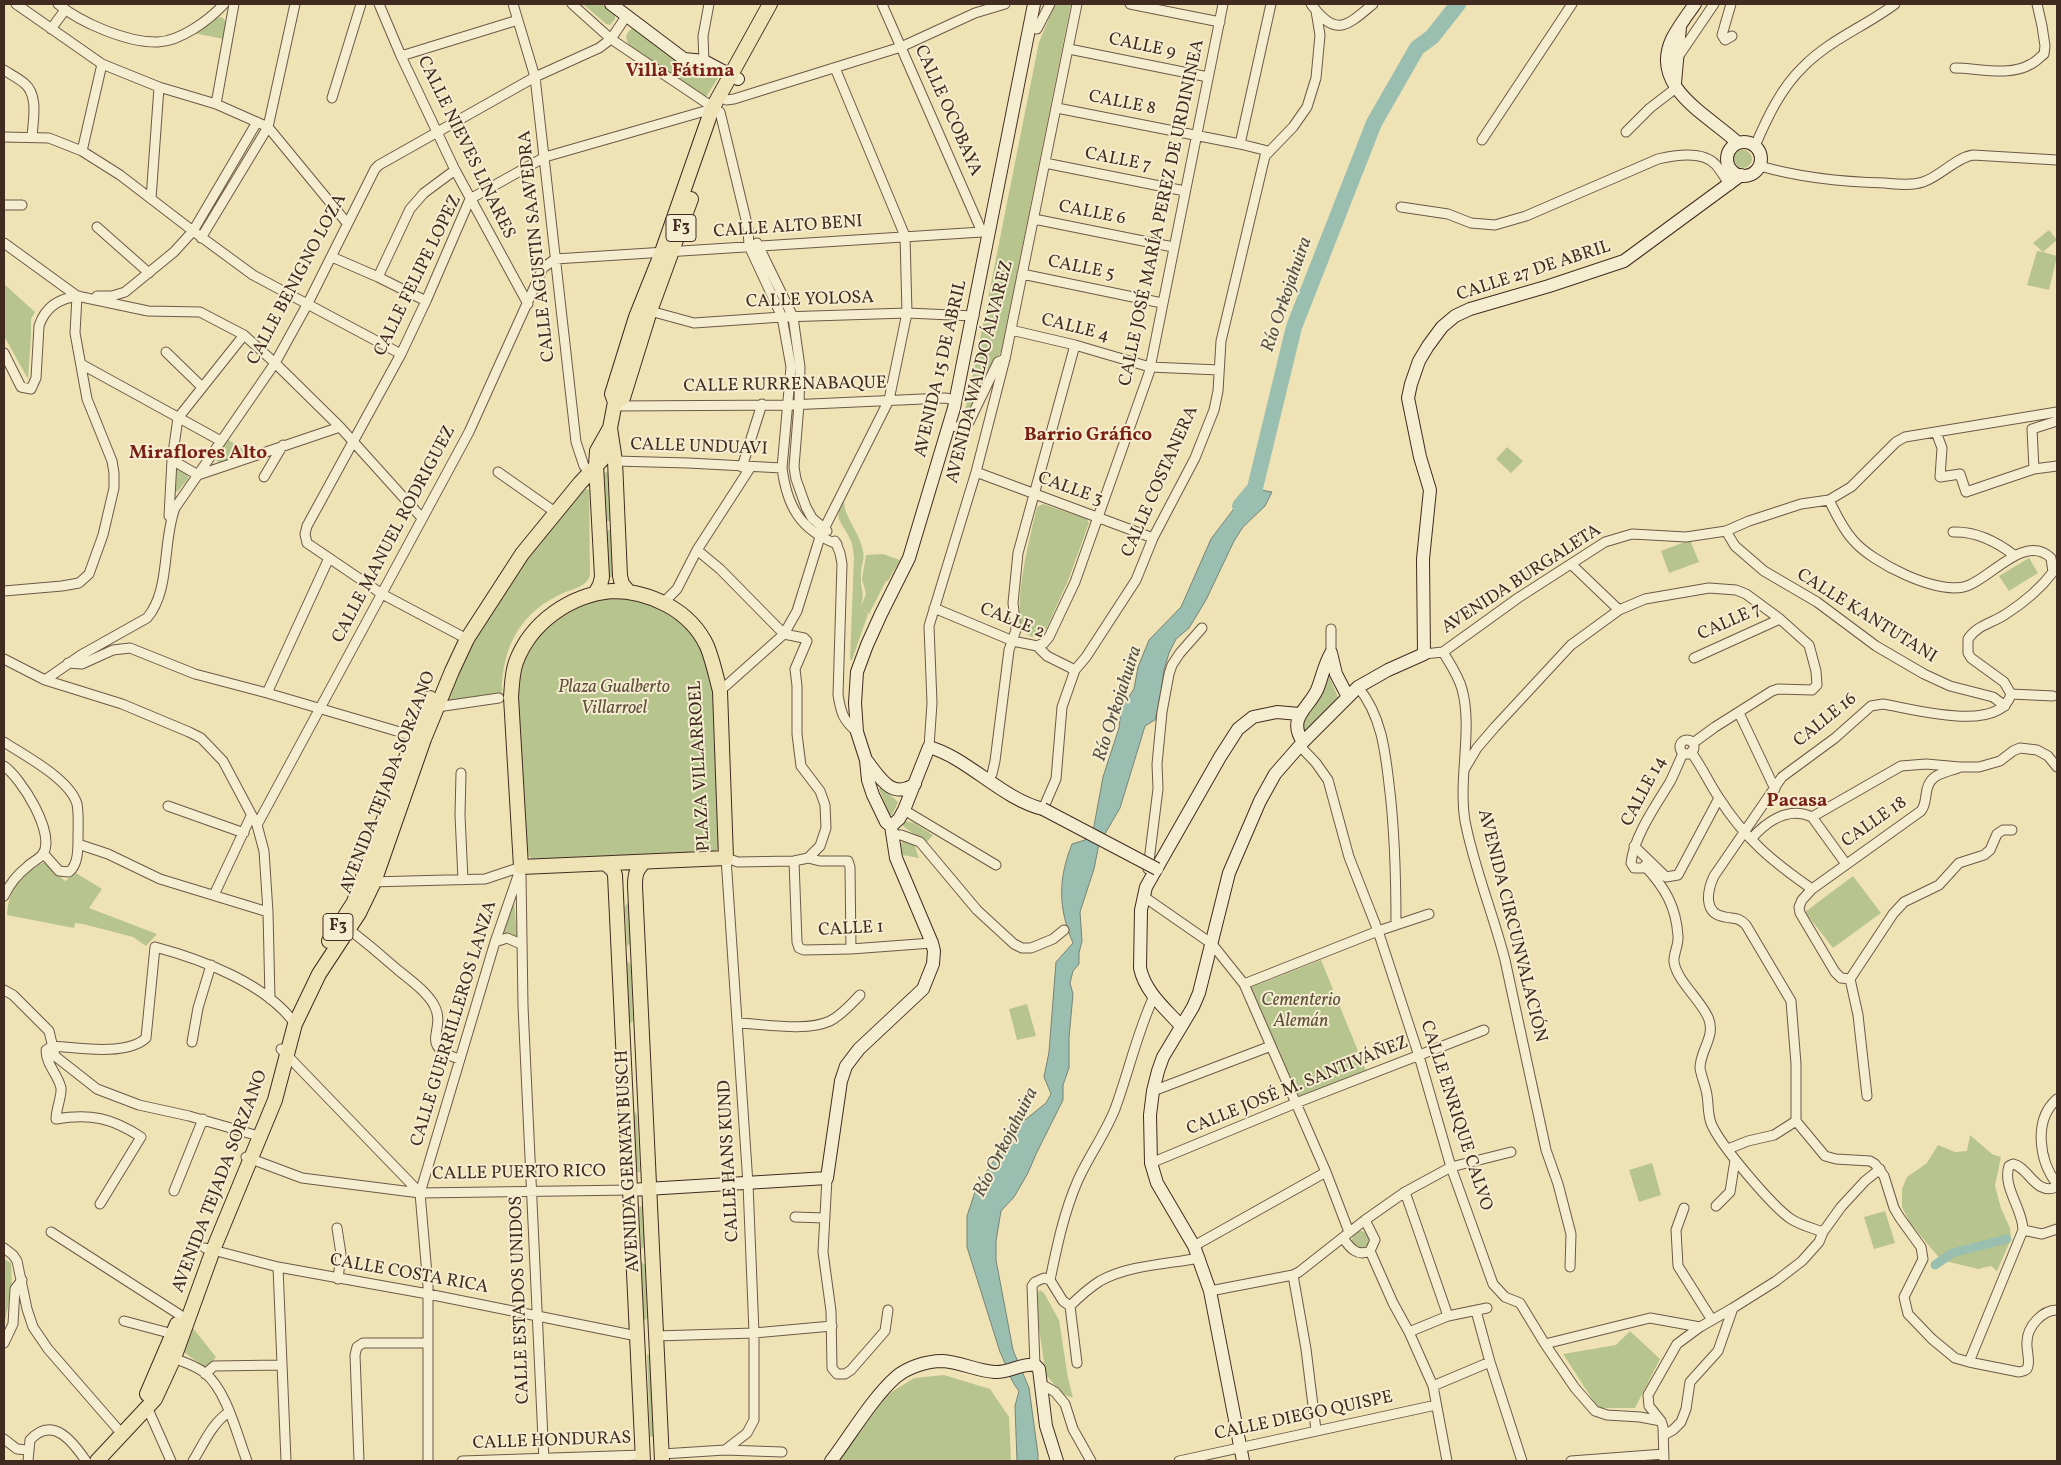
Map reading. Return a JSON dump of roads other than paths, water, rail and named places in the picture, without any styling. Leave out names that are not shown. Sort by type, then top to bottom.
[{"type":"main road","name":"F3","points":[[614,404],[623,398],[667,252],[720,107],[770,4]]},
{"type":"main road","name":"F3","points":[[734,77],[780,4]]},
{"type":"main road","name":"AVENIDA 15 DE ABRIL","points":[[866,760],[857,732],[855,703],[857,672],[874,629],[909,558],[950,425],[974,316],[987,230],[1031,28],[1034,4]]},
{"type":"main road","points":[[1695,4],[1680,27],[1673,57],[1675,85],[1698,111],[1727,132],[1738,143]]},
{"type":"main road","points":[[620,9],[684,59],[704,61],[734,77]]},
{"type":"main road","points":[[1747,142],[1755,146],[1761,155],[1760,166],[1752,174],[1741,176],[1732,170],[1728,161],[1730,150],[1738,143],[1747,142]]},
{"type":"main road","name":"CALLE 27 DE ABRIL","points":[[1424,654],[1423,559],[1430,490],[1420,457],[1408,398],[1416,368],[1428,346],[1442,327],[1455,316],[1470,309],[1549,286],[1624,261],[1741,176]]},
{"type":"main road","name":"F3","points":[[592,467],[610,428],[614,404],[612,394],[636,317],[667,252]]},
{"type":"main road","name":"F3","points":[[610,428],[614,455]]},
{"type":"main road","points":[[614,455],[620,576],[622,584],[628,591]]},
{"type":"main road","name":"AVENIDA TEJADA SORZANO","points":[[169,1356],[173,1334],[180,1315],[258,1135],[292,1020],[311,968],[345,926],[354,902],[368,882],[419,738],[463,637],[510,557],[592,467],[614,455]]},
{"type":"main road","points":[[592,467],[600,526],[602,576],[596,592]]},
{"type":"main road","points":[[600,526],[618,525]]},
{"type":"main road","name":"PLAZA VILLARROEL","points":[[521,868],[511,697],[512,679],[516,662],[532,633],[548,616],[573,600],[596,592],[628,591],[664,602],[690,624],[706,644],[720,691],[726,858],[606,864]]},
{"type":"main road","name":"AVENIDA TEJADA SORZANO","points":[[419,738],[437,707],[463,637]]},
{"type":"main road","points":[[1331,653],[1336,674],[1348,698]]},
{"type":"main road","points":[[1301,744],[1297,727],[1300,714],[1314,695],[1324,665],[1331,653]]},
{"type":"main road","points":[[1243,1461],[1210,1291],[1200,1258],[1158,1183],[1151,1163],[1149,1133],[1152,1092],[1163,1057],[1199,993],[1229,873],[1240,844],[1275,774],[1301,744],[1358,688],[1388,670],[1424,654]]},
{"type":"main road","points":[[1182,1026],[1145,986],[1140,968],[1141,910],[1145,891],[1220,757],[1238,729],[1253,717],[1265,714],[1289,712],[1300,714]]},
{"type":"main road","points":[[891,830],[900,819],[930,747],[950,756],[987,781],[1034,807],[1043,809],[1157,869]]},
{"type":"main road","points":[[866,760],[882,781],[893,788],[904,789],[916,784]]},
{"type":"main road","points":[[828,1178],[841,1081],[846,1066],[858,1049],[923,989],[933,964],[934,951],[932,943],[896,858],[891,830],[873,795],[868,780],[866,760]]},
{"type":"main road","name":"AVENIDA GERMAN BUSCH","points":[[644,862],[638,868],[635,875],[662,1458]]},
{"type":"main road","points":[[521,868],[606,864]]},
{"type":"main road","name":"AVENIDA GERMAN BUSCH","points":[[606,864],[613,870],[615,875],[643,1458]]},
{"type":"main road","name":"CALLE PUERTO RICO","points":[[630,1190],[828,1178]]},
{"type":"main road","name":"AVENIDA TEJADA SORZANO","points":[[147,1407],[147,1393],[169,1356],[209,1249]]},
{"type":"main road","points":[[637,1336],[656,1336]]},
{"type":"main road","points":[[831,1461],[886,1387],[897,1376],[910,1368],[942,1361],[960,1363],[982,1370],[1004,1372],[1029,1365],[1039,1369],[1046,1426],[1057,1461]]},
{"type":"main road","points":[[96,1461],[147,1407]]},
{"type":"main road","points":[[643,1458],[662,1458]]},
{"type":"street","points":[[16,4],[102,64],[159,87],[216,104],[268,127],[347,223]]},
{"type":"street","points":[[50,29],[62,7],[85,21],[112,32],[130,38],[159,42],[173,39],[187,32],[206,20],[224,4]]},
{"type":"street","points":[[216,104],[234,4]]},
{"type":"street","points":[[332,98],[361,4]]},
{"type":"street","name":"CALLE NIEVES LINARES","points":[[379,4],[401,56],[455,170],[528,304]]},
{"type":"street","name":"CALLE AGUSTIN SAAVEDRA","points":[[513,4],[535,77],[576,442],[592,467]]},
{"type":"street","points":[[572,4],[611,38],[720,107],[748,228],[749,246],[782,317],[791,367],[782,468],[789,500],[798,516],[820,537],[837,544]]},
{"type":"street","points":[[704,61],[703,36],[709,4]]},
{"type":"street","name":"CALLE OCOBAYA","points":[[882,4],[987,230]]},
{"type":"street","points":[[970,4],[974,13]]},
{"type":"street","name":"CALLE FELIPE LOPEZ","points":[[329,558],[307,542],[305,534],[307,526],[401,354],[470,200],[545,156],[720,107],[734,100],[901,47],[974,13],[1006,4]]},
{"type":"street","points":[[1031,28],[1037,29],[1050,4]]},
{"type":"street","name":"AVENIDA WALDO ÁLVAREZ","points":[[930,747],[932,703],[929,626],[976,472],[1005,359],[1077,4]]},
{"type":"street","points":[[1130,4],[1220,22]]},
{"type":"street","name":"CALLE JOSÉ MARÍA PEREZ DE URDININEA","points":[[1037,646],[1044,643],[1049,637],[1074,582],[1150,367],[1223,4]]},
{"type":"street","points":[[1240,144],[1271,4]]},
{"type":"street","points":[[1313,7],[1326,20],[1342,26],[1349,24],[1373,4]]},
{"type":"street","points":[[1482,140],[1572,4]]},
{"type":"street","points":[[1673,57],[1714,4]]},
{"type":"street","points":[[1731,4],[1722,36],[1725,40],[1732,36]]},
{"type":"street","points":[[1755,146],[1765,122],[1794,76],[1822,50],[1895,4]]},
{"type":"street","points":[[1955,68],[1978,68],[1994,71],[2030,65],[2037,60],[2044,54],[2045,46],[2037,4]]},
{"type":"street","points":[[201,238],[268,127],[293,6]]},
{"type":"street","points":[[1268,151],[1293,127],[1307,107],[1316,78],[1320,46],[1320,35],[1313,7]]},
{"type":"street","points":[[611,38],[620,9]]},
{"type":"street","points":[[401,56],[518,20]]},
{"type":"street","name":"CALLE BENIGNO LOZA","points":[[45,680],[68,663],[147,618],[153,611],[161,588],[169,524],[175,508],[275,363],[332,257],[374,169],[436,131],[535,77],[599,48],[611,38]]},
{"type":"street","name":"CALLE 9","points":[[1069,49],[1208,78]]},
{"type":"street","points":[[82,151],[102,64]]},
{"type":"street","points":[[720,691],[784,634],[804,593],[824,528],[889,400],[907,313],[905,236],[836,68]]},
{"type":"street","points":[[4,70],[26,84],[32,94],[34,101],[32,137]]},
{"type":"street","points":[[1626,132],[1675,85]]},
{"type":"street","points":[[151,199],[159,87]]},
{"type":"street","name":"CALLE 8","points":[[1057,108],[1268,151]]},
{"type":"street","points":[[4,353],[21,388],[31,389],[35,384],[36,378],[41,319],[61,299],[77,296],[118,294],[137,284],[174,252],[192,231],[257,122]]},
{"type":"street","points":[[4,137],[32,137],[58,140],[82,151],[120,175],[201,238],[253,275],[401,354]]},
{"type":"street","name":"CALLE COSTANERA","points":[[1043,809],[1056,779],[1062,706],[1075,670],[1136,580],[1153,538],[1195,458],[1214,410],[1218,391],[1222,341],[1265,156],[1268,151]]},
{"type":"street","points":[[1401,207],[1448,214],[1471,223],[1495,225],[1526,216],[1658,159],[1675,155],[1690,155],[1711,160],[1730,185]]},
{"type":"street","points":[[1760,166],[1783,173],[1821,179],[1908,184],[1923,182],[1948,169],[1966,156],[2057,160]]},
{"type":"street","name":"CALLE 7","points":[[1045,163],[1185,191]]},
{"type":"street","points":[[378,277],[410,209],[424,193],[455,170]]},
{"type":"street","points":[[4,205],[22,205]]},
{"type":"street","name":"CALLE 6","points":[[1034,219],[1173,247]]},
{"type":"street","points":[[97,227],[149,273]]},
{"type":"street","points":[[748,228],[759,246],[793,317],[800,367],[800,404],[794,467],[796,479],[806,507],[812,518],[824,528],[837,544],[842,564],[838,694],[841,711],[846,723],[857,732]]},
{"type":"street","name":"CALLE ALTO BENI","points":[[555,259],[987,230]]},
{"type":"street","points":[[4,243],[77,296],[148,311],[200,312],[244,336],[275,363],[340,427],[422,518]]},
{"type":"street","points":[[332,257],[426,301]]},
{"type":"street","name":"CALLE MANUEL RODRIGUEZ","points":[[257,825],[469,432],[543,268],[555,259]]},
{"type":"street","name":"CALLE 5","points":[[1022,274],[1162,302]]},
{"type":"street","points":[[4,591],[79,583],[89,574],[103,535],[114,488],[114,473],[112,461],[87,399],[75,333],[77,296]]},
{"type":"street","name":"CALLE YOLOSA","points":[[650,311],[694,323],[782,317],[907,313],[974,316]]},
{"type":"street","name":"CALLE 4","points":[[1011,330],[1075,345],[1150,367],[1219,370]]},
{"type":"street","points":[[169,524],[172,460],[178,418],[244,336]]},
{"type":"street","points":[[987,781],[992,774],[995,761],[1009,650],[1016,630],[1013,603],[1016,560],[1075,345]]},
{"type":"street","points":[[166,352],[202,387]]},
{"type":"street","points":[[950,425],[960,428],[969,422],[998,362],[1005,359]]},
{"type":"street","points":[[81,364],[221,441]]},
{"type":"street","name":"CALLE RURRENABAQUE","points":[[614,404],[789,405],[945,398],[956,400]]},
{"type":"street","points":[[664,602],[677,588],[746,467],[762,404]]},
{"type":"street","name":"AVENIDA BURGALETA","points":[[1424,654],[1443,652],[1518,598],[1606,542],[1632,534],[1686,537],[1726,531],[1749,521],[1801,504],[1829,500],[1851,487],[1896,442],[1915,435],[2057,412]]},
{"type":"street","points":[[2034,469],[2032,429],[2057,421]]},
{"type":"street","points":[[172,460],[198,476],[283,445],[340,427]]},
{"type":"street","points":[[1936,432],[1942,448],[1940,477],[1960,474],[1966,492],[2034,469],[2057,466]]},
{"type":"street","points":[[264,477],[283,445]]},
{"type":"street","name":"CALLE UNDUAVI","points":[[614,455],[688,463],[782,468]]},
{"type":"street","points":[[498,472],[551,510]]},
{"type":"street","name":"CALLE 3","points":[[976,472],[1153,538]]},
{"type":"street","points":[[1829,500],[1841,524],[1853,541],[1868,554],[1933,585],[1952,588],[1966,587],[1980,580],[2014,555],[2040,552],[2054,558],[2053,572],[2047,580],[2008,613],[1979,627],[1968,639],[1968,653],[1971,658],[2004,682],[2011,694],[2009,702],[2005,706]]},
{"type":"street","name":"CALLE KANTUTANI","points":[[1726,531],[1735,546],[1764,571],[1817,602],[1876,646],[1924,674],[1950,686],[1993,698],[2005,706]]},
{"type":"street","points":[[1953,532],[1962,531],[1979,536],[2005,548],[2014,555]]},
{"type":"street","points":[[697,550],[720,569],[784,634],[804,638],[806,641],[795,669],[798,742],[801,766],[820,791],[827,816],[826,828],[820,846],[808,858],[794,862],[738,862],[726,858]]},
{"type":"street","points":[[267,693],[329,558],[382,594],[463,637]]},
{"type":"street","points":[[1571,564],[1619,610]]},
{"type":"street","points":[[1463,772],[1478,748],[1495,727],[1571,645],[1619,610],[1645,600],[1722,588],[1736,590],[1746,594],[1780,618],[1809,646],[1818,681],[1815,688],[1806,690],[1778,689],[1714,727],[1689,749],[1700,764],[1719,798],[1744,832],[1778,865],[1812,889]]},
{"type":"street","name":"CALLE 2","points":[[934,608],[1013,641],[1037,646],[1047,656],[1075,670]]},
{"type":"street","name":"CALLE 7","points":[[1694,658],[1780,618]]},
{"type":"street","points":[[1202,628],[1190,640],[1172,664],[1167,684],[1158,756],[1158,797],[1145,891],[1212,944],[1244,984],[1326,1172],[1346,1235],[1357,1253],[1362,1254],[1370,1251],[1375,1240],[1365,1220]]},
{"type":"street","points":[[1331,629],[1331,653]]},
{"type":"street","points":[[68,663],[82,664],[113,650],[130,648],[195,674],[267,693],[419,738]]},
{"type":"street","name":"AVENIDA CIRCUNVALACIÓN","points":[[1443,652],[1455,672],[1465,702],[1463,801],[1472,853],[1497,929],[1546,1150],[1558,1184],[1571,1234],[1570,1267]]},
{"type":"street","points":[[4,659],[45,680],[122,704],[201,738],[223,761],[257,825],[264,851],[268,912],[270,999]]},
{"type":"street","points":[[1358,688],[1372,707],[1384,750],[1394,821],[1396,925]]},
{"type":"street","points":[[2011,694],[2053,696]]},
{"type":"street","points":[[437,707],[498,698]]},
{"type":"street","name":"CALLE 16","points":[[1796,1121],[1796,1064],[1793,1013],[1789,998],[1746,925],[1738,918],[1718,916],[1712,911],[1708,899],[1709,886],[1714,876],[1782,777],[1835,738],[1871,706],[1883,704],[1976,716],[1993,713],[2005,706]]},
{"type":"street","points":[[1739,713],[1775,789]]},
{"type":"street","points":[[4,742],[51,774],[70,791],[77,805],[78,844],[76,862],[69,872],[59,871],[44,853],[45,837],[35,807],[16,776],[4,766]]},
{"type":"street","name":"CALLE ENRIQUE CALVO","points":[[1301,744],[1328,780],[1349,857],[1378,932],[1419,1056],[1451,1167],[1493,1284],[1505,1297],[1520,1303],[1575,1388],[1595,1411],[1607,1415],[1640,1417],[1661,1421]]},
{"type":"street","points":[[1812,817],[1901,766],[1926,764],[1960,768],[1990,764],[2000,761],[2020,748],[2037,750],[2048,756],[2057,767]]},
{"type":"street","name":"CALLE 14","points":[[1634,846],[1689,749]]},
{"type":"street","name":"CALLE 18","points":[[1850,979],[1841,978],[1835,972],[1800,912],[1799,907],[1812,889],[1922,811],[1927,786],[1932,778],[1960,768]]},
{"type":"street","points":[[461,773],[460,815],[463,880]]},
{"type":"street","points":[[1647,863],[1666,877],[1678,875],[1719,798]]},
{"type":"street","points":[[168,806],[244,833]]},
{"type":"street","points":[[904,810],[996,864]]},
{"type":"street","points":[[1751,839],[1763,825],[1782,815],[1806,814],[1812,817],[1846,864]]},
{"type":"street","points":[[214,895],[251,816]]},
{"type":"street","points":[[891,830],[920,842],[977,910],[1014,944],[1022,948],[1031,948],[1053,939],[1064,930]]},
{"type":"street","points":[[1867,1096],[1858,1015],[1850,979],[1892,914],[1904,902],[1939,885],[1959,863],[1984,855],[1990,850],[1997,834],[2004,830],[2012,830]]},
{"type":"street","points":[[78,844],[108,854],[160,879],[268,912]]},
{"type":"street","points":[[1634,846],[1632,866],[1640,869],[1647,863]]},
{"type":"street","points":[[1634,846],[1662,885],[1670,902],[1678,937],[1674,957],[1675,966],[1692,996],[1705,1011],[1709,1020],[1711,1030],[1701,1058],[1700,1068],[1706,1090],[1711,1124],[1735,1160],[1790,1218],[1823,1232]]},
{"type":"street","points":[[4,896],[17,876],[44,853]]},
{"type":"street","name":"CALLE HANS KUND","points":[[725,1450],[747,1433],[754,1420],[754,1333],[748,1184],[726,858]]},
{"type":"street","points":[[808,858],[820,862],[848,861],[850,867],[852,949]]},
{"type":"street","name":"CALLE 1","points":[[794,862],[797,942],[799,948],[804,950],[852,949],[932,943]]},
{"type":"street","points":[[368,882],[463,880],[497,876],[521,868]]},
{"type":"street","name":"CALLE GUERRILLEROS LANZA","points":[[428,1461],[428,1294],[420,1193],[495,942],[521,868]]},
{"type":"street","name":"CALLE ESTADOS UNIDOS","points":[[521,868],[521,944],[544,1459]]},
{"type":"street","points":[[1244,984],[1429,914]]},
{"type":"street","points":[[345,926],[414,983],[429,998],[436,1012],[436,1043],[439,1050],[459,1059]]},
{"type":"street","points":[[495,942],[507,938],[521,944]]},
{"type":"street","points":[[100,1204],[141,1137],[128,1128],[103,1118],[72,1116],[56,1119],[56,1109],[61,1087],[46,1056],[46,1050],[53,1046],[107,1050],[134,1044],[146,1038],[155,947],[180,953],[211,965],[246,983],[270,999],[292,1020]]},
{"type":"street","points":[[192,1042],[198,1008],[211,965]]},
{"type":"street","points":[[4,990],[13,995],[49,1031],[55,1056],[97,1089],[139,1105],[258,1135]]},
{"type":"street","points":[[738,1023],[815,1026],[830,1021],[841,1014],[860,995]]},
{"type":"street","points":[[1077,1362],[1070,1306],[1063,1301],[1050,1280],[1070,1200],[1112,1115],[1145,1016],[1154,996]]},
{"type":"street","name":"CALLE JOSÉ M. SANTIVÁÑEZ","points":[[1151,1163],[1484,1030]]},
{"type":"street","points":[[1152,1092],[1271,1046]]},
{"type":"street","points":[[284,1052],[420,1193]]},
{"type":"street","points":[[1968,1362],[2023,1230],[2022,1218],[2008,1178],[2009,1166],[2013,1164],[2018,1165],[2032,1180],[2045,1188],[2057,1186],[2047,1168],[2042,1151],[2045,1116],[2047,1110],[2057,1099]]},
{"type":"street","points":[[174,1191],[203,1120]]},
{"type":"street","points":[[1728,1149],[1748,1141],[1774,1135],[1796,1121],[1825,1156],[1836,1159],[1870,1162],[1880,1169],[1894,1208],[1916,1238],[1923,1254],[1920,1268],[1904,1297],[1908,1314],[1918,1326],[1955,1358],[2011,1372],[2027,1369],[2027,1337],[2030,1330],[2044,1314],[2051,1310],[2057,1310]]},
{"type":"street","points":[[1210,1291],[1300,1272],[1365,1220],[1405,1192],[1451,1167],[1511,1152]]},
{"type":"street","name":"CALLE PUERTO RICO","points":[[249,1158],[302,1178],[420,1193],[630,1190]]},
{"type":"street","points":[[1716,1206],[1730,1192],[1735,1160]]},
{"type":"street","points":[[1570,1461],[1664,1458],[1664,1435],[1661,1421],[1649,1406],[1648,1395],[1677,1344],[1802,1261],[1819,1242],[1823,1232],[1847,1200],[1865,1180],[1880,1169]]},
{"type":"street","points":[[1194,1246],[1326,1172]]},
{"type":"street","points":[[828,1178],[823,1252],[831,1310],[832,1368],[834,1372],[841,1376],[851,1370],[885,1331],[888,1310]]},
{"type":"street","points":[[1405,1192],[1448,1316]]},
{"type":"street","points":[[1684,1208],[1676,1230],[1678,1266],[1712,1320]]},
{"type":"street","points":[[795,1217],[824,1218]]},
{"type":"street","points":[[337,1228],[341,1254],[338,1279]]},
{"type":"street","points":[[2023,1230],[2042,1234],[2057,1229]]},
{"type":"street","points":[[51,1232],[180,1315]]},
{"type":"street","points":[[4,1248],[17,1261],[30,1319],[42,1340],[122,1434]]},
{"type":"street","name":"CALLE COSTA RICA","points":[[209,1249],[278,1267],[428,1294],[637,1336]]},
{"type":"street","points":[[1370,1251],[1392,1303],[1409,1332],[1433,1386],[1447,1461]]},
{"type":"street","points":[[1070,1306],[1100,1281],[1113,1276],[1142,1268],[1200,1258]]},
{"type":"street","points":[[278,1267],[280,1365],[286,1461]]},
{"type":"street","points":[[1293,1274],[1306,1349],[1316,1430]]},
{"type":"street","points":[[1029,1365],[1032,1286],[1039,1279],[1050,1280]]},
{"type":"street","points":[[4,1344],[13,1324],[15,1290],[22,1280]]},
{"type":"street","points":[[1409,1332],[1448,1316],[1487,1308]]},
{"type":"street","points":[[1664,1435],[1681,1422],[1686,1409],[1690,1382],[1718,1351],[1733,1308]]},
{"type":"street","points":[[1476,1311],[1490,1362],[1522,1461]]},
{"type":"street","points":[[1545,1344],[1650,1318],[1700,1327]]},
{"type":"street","points":[[124,1321],[173,1334]]},
{"type":"street","points":[[656,1336],[754,1333],[832,1326]]},
{"type":"street","points":[[359,1461],[355,1355],[357,1347],[363,1343],[428,1343]]},
{"type":"street","points":[[169,1356],[205,1374],[214,1382],[229,1412],[246,1461]]},
{"type":"street","points":[[1433,1386],[1490,1362]]},
{"type":"street","points":[[205,1374],[214,1366],[280,1365]]},
{"type":"street","points":[[1041,1384],[1055,1392],[1066,1404],[1073,1429],[1091,1461]]},
{"type":"street","name":"CALLE DIEGO QUISPE","points":[[1179,1461],[1436,1405]]},
{"type":"street","points":[[147,1407],[171,1461]]},
{"type":"street","points":[[193,1461],[216,1423],[229,1412]]},
{"type":"street","points":[[28,1461],[30,1440],[41,1431],[51,1430],[59,1432],[71,1440],[86,1461]]},
{"type":"street","points":[[4,1439],[17,1449],[28,1450]]},
{"type":"street","points":[[662,1458],[725,1450],[782,1452]]},
{"type":"street","name":"CALLE HONDURAS","points":[[462,1461],[643,1458]]},
{"type":"water","points":[[1250,488],[1272,492],[1265,506],[1243,527],[1234,541],[1206,600],[1189,628],[1176,639],[1169,653],[1155,720],[1145,726],[1120,808],[1099,844],[1094,869],[1080,912],[1082,941],[1079,964],[1073,971],[1070,983],[1073,994],[1069,1038],[1069,1068],[1063,1085],[1063,1100],[1028,1173],[1014,1197],[1001,1211],[996,1241],[996,1260],[1013,1350],[1029,1388],[1038,1454],[1038,1461],[1017,1461],[1015,1406],[1019,1391],[1010,1377],[1000,1352],[967,1247],[967,1216],[977,1186],[1015,1128],[1046,1103],[1051,1094],[1044,1077],[1049,1052],[1056,962],[1073,943],[1062,906],[1064,869],[1072,844],[1085,840],[1094,826],[1103,777],[1119,728],[1121,709],[1134,689],[1138,667],[1149,640],[1181,607],[1211,539]]},
{"type":"waterway","name":"Río Orkojahuira","points":[[1240,506],[1255,488],[1294,327],[1374,123],[1417,48],[1432,37],[1458,4]]},
{"type":"waterway","points":[[1935,1265],[1952,1253],[2007,1239]]},
{"type":"district","name":"Villa Fátima","points":[[680,73]]},
{"type":"district","name":"Barrio Gráfico","points":[[1088,437]]},
{"type":"district","name":"Miraflores Alto","points":[[198,455]]},
{"type":"district","name":"Pacasa","points":[[1797,803]]},
{"type":"park label","name":"Plaza Gualberto Villarroel","points":[[614,700]]},
{"type":"park label","name":"Cementerio Alemán","points":[[1301,1012]]}]
